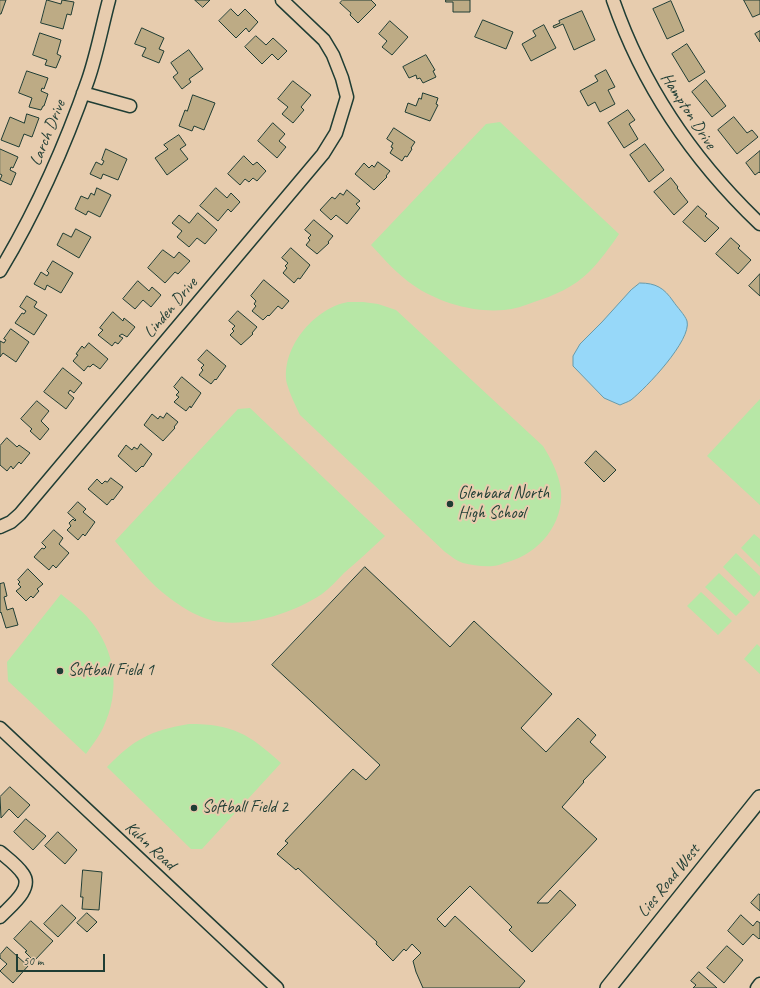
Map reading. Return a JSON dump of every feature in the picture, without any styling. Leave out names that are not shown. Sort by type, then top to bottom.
[{"type":"street","name":"Larch Drive","points":[[0,271],[33,211],[64,145],[88,78],[109,0]]},
{"type":"street","name":"Linden Drive","points":[[0,527],[11,522],[20,514],[323,154],[336,133],[347,97],[342,78],[333,55],[324,40],[282,0]]},
{"type":"street","name":"Hampton Drive","points":[[613,0],[636,57],[648,82],[669,117],[705,166],[730,195],[760,224]]},
{"type":"street","points":[[83,93],[130,106]]},
{"type":"street","name":"Kuhn Road","points":[[0,728],[276,988]]},
{"type":"street","name":"Lies Road West","points":[[608,988],[760,798]]},
{"type":"street","points":[[0,852],[23,874],[30,884],[0,917]]},
{"type":"street","points":[[757,988],[760,984]]},
{"type":"green space","points":[[500,122],[619,234],[601,259],[589,272],[577,282],[556,294],[515,308],[504,310],[480,310],[444,301],[423,291],[402,276],[371,245],[486,124]]},
{"type":"green space","points":[[348,302],[378,304],[396,310],[543,446],[557,472],[561,490],[561,502],[554,525],[539,544],[530,552],[519,558],[495,566],[478,566],[458,561],[445,552],[300,415],[287,384],[286,371],[294,344],[302,332],[323,312]]},
{"type":"green space","points":[[760,399],[760,505],[707,456]]},
{"type":"green space","points":[[250,408],[385,536],[322,594],[299,607],[260,620],[233,623],[213,621],[182,607],[168,597],[149,580],[115,541],[238,409]]},
{"type":"green space","points":[[754,534],[760,539],[760,567],[741,548]]},
{"type":"green space","points":[[736,553],[760,576],[760,590],[754,597],[723,567]]},
{"type":"green space","points":[[719,573],[750,602],[736,616],[705,587]]},
{"type":"green space","points":[[701,592],[732,621],[718,635],[687,606]]},
{"type":"green space","name":"Softball Field 1","points":[[61,594],[83,612],[98,631],[105,644],[113,671],[114,685],[109,714],[97,738],[86,754],[8,681],[7,662]]},
{"type":"green space","points":[[757,644],[760,647],[760,674],[744,659]]},
{"type":"green space","name":"Softball Field 2","points":[[189,724],[217,726],[240,733],[270,753],[281,763],[202,849],[191,849],[107,767],[134,743],[153,733],[176,726]]},
{"type":"water","points":[[640,283],[655,285],[663,290],[683,314],[687,321],[687,329],[675,351],[657,375],[631,400],[620,405],[604,398],[573,366],[573,356],[580,344],[631,290]]},
{"type":"building","points":[[0,0],[6,0],[1,14],[0,14]]},
{"type":"building","points":[[47,0],[61,4],[62,0],[74,2],[71,15],[67,14],[63,29],[41,23]]},
{"type":"building","points":[[195,0],[210,0],[203,7]]},
{"type":"building","points":[[343,0],[371,0],[376,5],[358,23],[350,15],[351,13],[340,3]]},
{"type":"building","points":[[446,0],[470,0],[470,12],[453,12],[453,2],[446,2]]},
{"type":"building","points":[[744,0],[760,0],[760,14],[753,17]]},
{"type":"building","points":[[671,1],[684,31],[667,39],[653,9]]},
{"type":"building","points":[[231,9],[238,16],[245,9],[258,22],[249,32],[246,28],[236,38],[219,21]]},
{"type":"building","points":[[582,11],[595,40],[574,50],[563,24],[554,28],[553,26],[560,23],[559,21]]},
{"type":"building","points":[[483,20],[513,32],[506,49],[475,37]]},
{"type":"building","points":[[390,21],[408,37],[392,55],[382,47],[387,41],[379,34]]},
{"type":"building","points":[[544,25],[556,48],[531,61],[522,44],[536,36],[533,31]]},
{"type":"building","points":[[142,28],[164,38],[159,49],[164,51],[159,63],[142,56],[146,48],[135,44]]},
{"type":"building","points":[[760,31],[760,42],[755,34]]},
{"type":"building","points":[[40,33],[61,40],[57,54],[61,56],[56,68],[45,65],[47,60],[33,55]]},
{"type":"building","points":[[256,36],[266,45],[273,38],[287,51],[278,60],[272,54],[262,64],[245,47]]},
{"type":"building","points":[[687,44],[705,72],[689,82],[672,54]]},
{"type":"building","points":[[189,50],[203,69],[189,79],[191,82],[182,89],[173,77],[178,73],[171,63]]},
{"type":"building","points":[[426,55],[435,70],[433,71],[436,77],[423,83],[420,78],[417,79],[416,75],[409,78],[403,67]]},
{"type":"building","points":[[606,70],[615,87],[608,90],[615,104],[600,112],[595,102],[588,106],[580,91],[598,81],[595,76]]},
{"type":"building","points":[[27,71],[48,78],[44,89],[42,88],[41,91],[48,94],[41,110],[29,107],[32,98],[19,93]]},
{"type":"building","points":[[706,80],[726,106],[712,117],[692,92]]},
{"type":"building","points":[[293,81],[311,95],[301,107],[304,110],[293,123],[282,114],[288,107],[278,99]]},
{"type":"building","points":[[423,93],[438,98],[436,104],[438,105],[430,121],[405,112],[408,103],[416,106]]},
{"type":"building","points":[[193,95],[215,103],[204,130],[194,126],[192,131],[179,126]]},
{"type":"building","points":[[628,110],[635,120],[629,124],[638,139],[624,148],[608,123]]},
{"type":"building","points":[[27,114],[39,118],[32,137],[24,134],[19,147],[1,140],[10,117],[24,123]]},
{"type":"building","points":[[734,117],[747,133],[752,130],[758,137],[737,154],[718,130]]},
{"type":"building","points":[[273,123],[285,134],[279,141],[286,147],[277,158],[258,141]]},
{"type":"building","points":[[394,128],[415,142],[407,157],[405,156],[402,161],[390,153],[393,148],[391,147],[393,143],[387,139]]},
{"type":"building","points":[[179,135],[186,145],[180,149],[188,159],[167,175],[155,158],[168,149],[164,145]]},
{"type":"building","points":[[645,144],[664,170],[649,182],[630,155]]},
{"type":"building","points":[[0,149],[18,157],[13,168],[11,167],[10,170],[16,173],[11,185],[0,180],[2,175],[0,174]]},
{"type":"building","points":[[106,149],[127,159],[118,180],[103,174],[101,179],[90,174],[96,162],[102,165],[104,161],[102,160]]},
{"type":"building","points":[[760,151],[760,173],[759,172],[755,175],[746,163]]},
{"type":"building","points":[[244,156],[253,165],[257,162],[266,171],[257,181],[253,178],[249,182],[245,179],[240,185],[228,174]]},
{"type":"building","points":[[378,162],[390,171],[386,176],[387,177],[374,190],[355,174],[364,163],[369,168],[372,165],[374,167]]},
{"type":"building","points":[[671,178],[688,202],[674,215],[654,192]]},
{"type":"building","points":[[97,188],[111,195],[100,217],[88,211],[86,215],[75,209],[81,196],[88,199],[91,193],[94,195]]},
{"type":"building","points":[[216,188],[227,198],[231,193],[240,202],[231,212],[228,209],[218,221],[200,206]]},
{"type":"building","points":[[347,190],[360,201],[356,204],[360,208],[347,224],[336,215],[331,220],[320,210],[332,197],[335,199],[340,193],[343,195]]},
{"type":"building","points":[[698,206],[707,214],[705,216],[719,228],[705,242],[683,222]]},
{"type":"building","points":[[198,213],[217,230],[205,244],[197,238],[189,247],[177,237],[182,231],[172,223],[179,215],[189,223]]},
{"type":"building","points":[[314,220],[333,236],[328,242],[329,243],[317,254],[306,245],[310,240],[308,238],[311,235],[305,230]]},
{"type":"building","points":[[76,229],[91,237],[79,258],[57,245],[63,233],[71,237]]},
{"type":"building","points":[[731,238],[740,246],[738,248],[751,260],[738,274],[716,254]]},
{"type":"building","points":[[291,248],[310,265],[300,279],[298,278],[294,283],[283,273],[287,268],[285,266],[288,263],[282,258]]},
{"type":"building","points":[[163,250],[174,258],[179,252],[190,261],[178,274],[175,272],[165,283],[148,268]]},
{"type":"building","points":[[53,261],[73,273],[61,293],[47,285],[45,290],[34,284],[41,272],[47,276],[49,273],[47,271]]},
{"type":"building","points":[[760,274],[760,296],[749,286]]},
{"type":"building","points":[[264,280],[289,301],[282,309],[278,306],[263,320],[252,311],[256,306],[254,304],[256,301],[251,296]]},
{"type":"building","points":[[138,281],[149,291],[152,287],[161,295],[151,307],[143,300],[135,309],[123,299]]},
{"type":"building","points":[[27,296],[37,302],[34,307],[47,315],[34,335],[15,323],[22,313],[24,314],[26,311],[20,307]]},
{"type":"building","points":[[238,311],[257,327],[252,333],[253,334],[241,345],[230,335],[234,331],[232,329],[235,326],[229,321]]},
{"type":"building","points":[[113,312],[123,321],[124,318],[135,327],[127,337],[122,334],[119,336],[123,338],[118,344],[115,342],[112,346],[98,335],[103,330],[100,328]]},
{"type":"building","points":[[11,329],[29,342],[16,362],[3,353],[0,357],[0,341],[4,343],[6,340],[4,339]]},
{"type":"building","points":[[89,343],[108,359],[100,369],[93,364],[90,367],[88,366],[84,371],[73,361],[78,355],[76,354],[82,346],[84,348]]},
{"type":"building","points":[[207,350],[226,366],[216,380],[215,379],[211,384],[199,375],[203,370],[201,368],[204,365],[198,360]]},
{"type":"building","points":[[63,368],[82,383],[74,393],[70,390],[68,393],[74,398],[66,409],[44,392]]},
{"type":"building","points":[[182,377],[201,393],[191,408],[190,406],[186,411],[174,402],[179,397],[176,395],[179,392],[174,387]]},
{"type":"building","points":[[37,401],[49,411],[41,421],[49,429],[40,440],[30,431],[32,429],[21,419]]},
{"type":"building","points":[[167,413],[178,422],[174,427],[175,428],[163,441],[144,425],[152,414],[158,419],[160,416],[163,418]]},
{"type":"building","points":[[7,438],[17,447],[19,445],[30,453],[21,464],[19,462],[13,469],[11,466],[7,471],[0,465],[0,446]]},
{"type":"building","points":[[141,444],[152,454],[143,467],[142,466],[136,472],[118,456],[126,445],[132,450],[134,447],[137,449]]},
{"type":"building","points":[[596,451],[616,470],[604,482],[585,463]]},
{"type":"building","points":[[111,478],[123,487],[107,505],[88,489],[97,479],[102,484]]},
{"type":"building","points":[[78,502],[86,509],[83,512],[95,522],[85,536],[83,534],[78,540],[67,530],[71,526],[69,523],[73,519],[75,521],[76,520],[68,513]]},
{"type":"building","points":[[54,530],[63,538],[59,544],[69,553],[56,568],[53,565],[49,570],[34,557],[42,548],[44,549],[46,547],[42,543]]},
{"type":"building","points":[[365,567],[450,647],[474,621],[552,694],[521,728],[546,752],[578,718],[596,735],[590,742],[606,757],[583,781],[584,782],[562,807],[597,839],[537,903],[548,903],[560,890],[576,905],[532,952],[509,930],[512,927],[470,886],[437,919],[445,927],[455,916],[525,981],[519,988],[423,988],[413,961],[421,953],[412,944],[406,951],[404,949],[393,961],[376,944],[377,942],[298,868],[296,870],[277,854],[288,843],[285,841],[353,769],[366,780],[380,765],[272,665]]},
{"type":"building","points":[[28,569],[43,584],[37,589],[39,591],[33,598],[31,596],[26,601],[16,591],[21,587],[18,584],[20,582],[18,580]]},
{"type":"building","points":[[4,583],[7,596],[4,597],[7,610],[13,608],[18,625],[6,628],[1,612],[0,613],[0,584]]},
{"type":"building","points":[[10,787],[30,805],[18,818],[9,809],[1,818],[0,797]]},
{"type":"building","points":[[26,819],[46,836],[33,850],[14,832]]},
{"type":"building","points":[[58,832],[77,850],[65,864],[45,846]]},
{"type":"building","points":[[83,870],[102,872],[99,910],[82,909],[83,897],[81,897]]},
{"type":"building","points":[[759,894],[760,895],[760,911],[751,903]]},
{"type":"building","points":[[62,905],[76,918],[58,937],[44,924]]},
{"type":"building","points":[[87,913],[97,922],[87,932],[77,923]]},
{"type":"building","points":[[741,915],[753,926],[757,921],[760,923],[760,938],[759,939],[753,934],[743,945],[728,931]]},
{"type":"building","points":[[31,921],[53,941],[34,961],[25,952],[27,951],[14,939]]},
{"type":"building","points":[[727,946],[743,960],[724,983],[707,968]]},
{"type":"building","points":[[7,947],[28,966],[13,983],[0,971],[7,964],[0,958],[0,955]]},
{"type":"building","points":[[699,972],[717,988],[693,988],[696,985],[691,981]]},
{"type":"place","name":"Glenbard North High School","points":[[450,504]]},
{"type":"place","name":"Softball Field 1","points":[[60,671]]},
{"type":"place","name":"Softball Field 2","points":[[194,808]]}]
